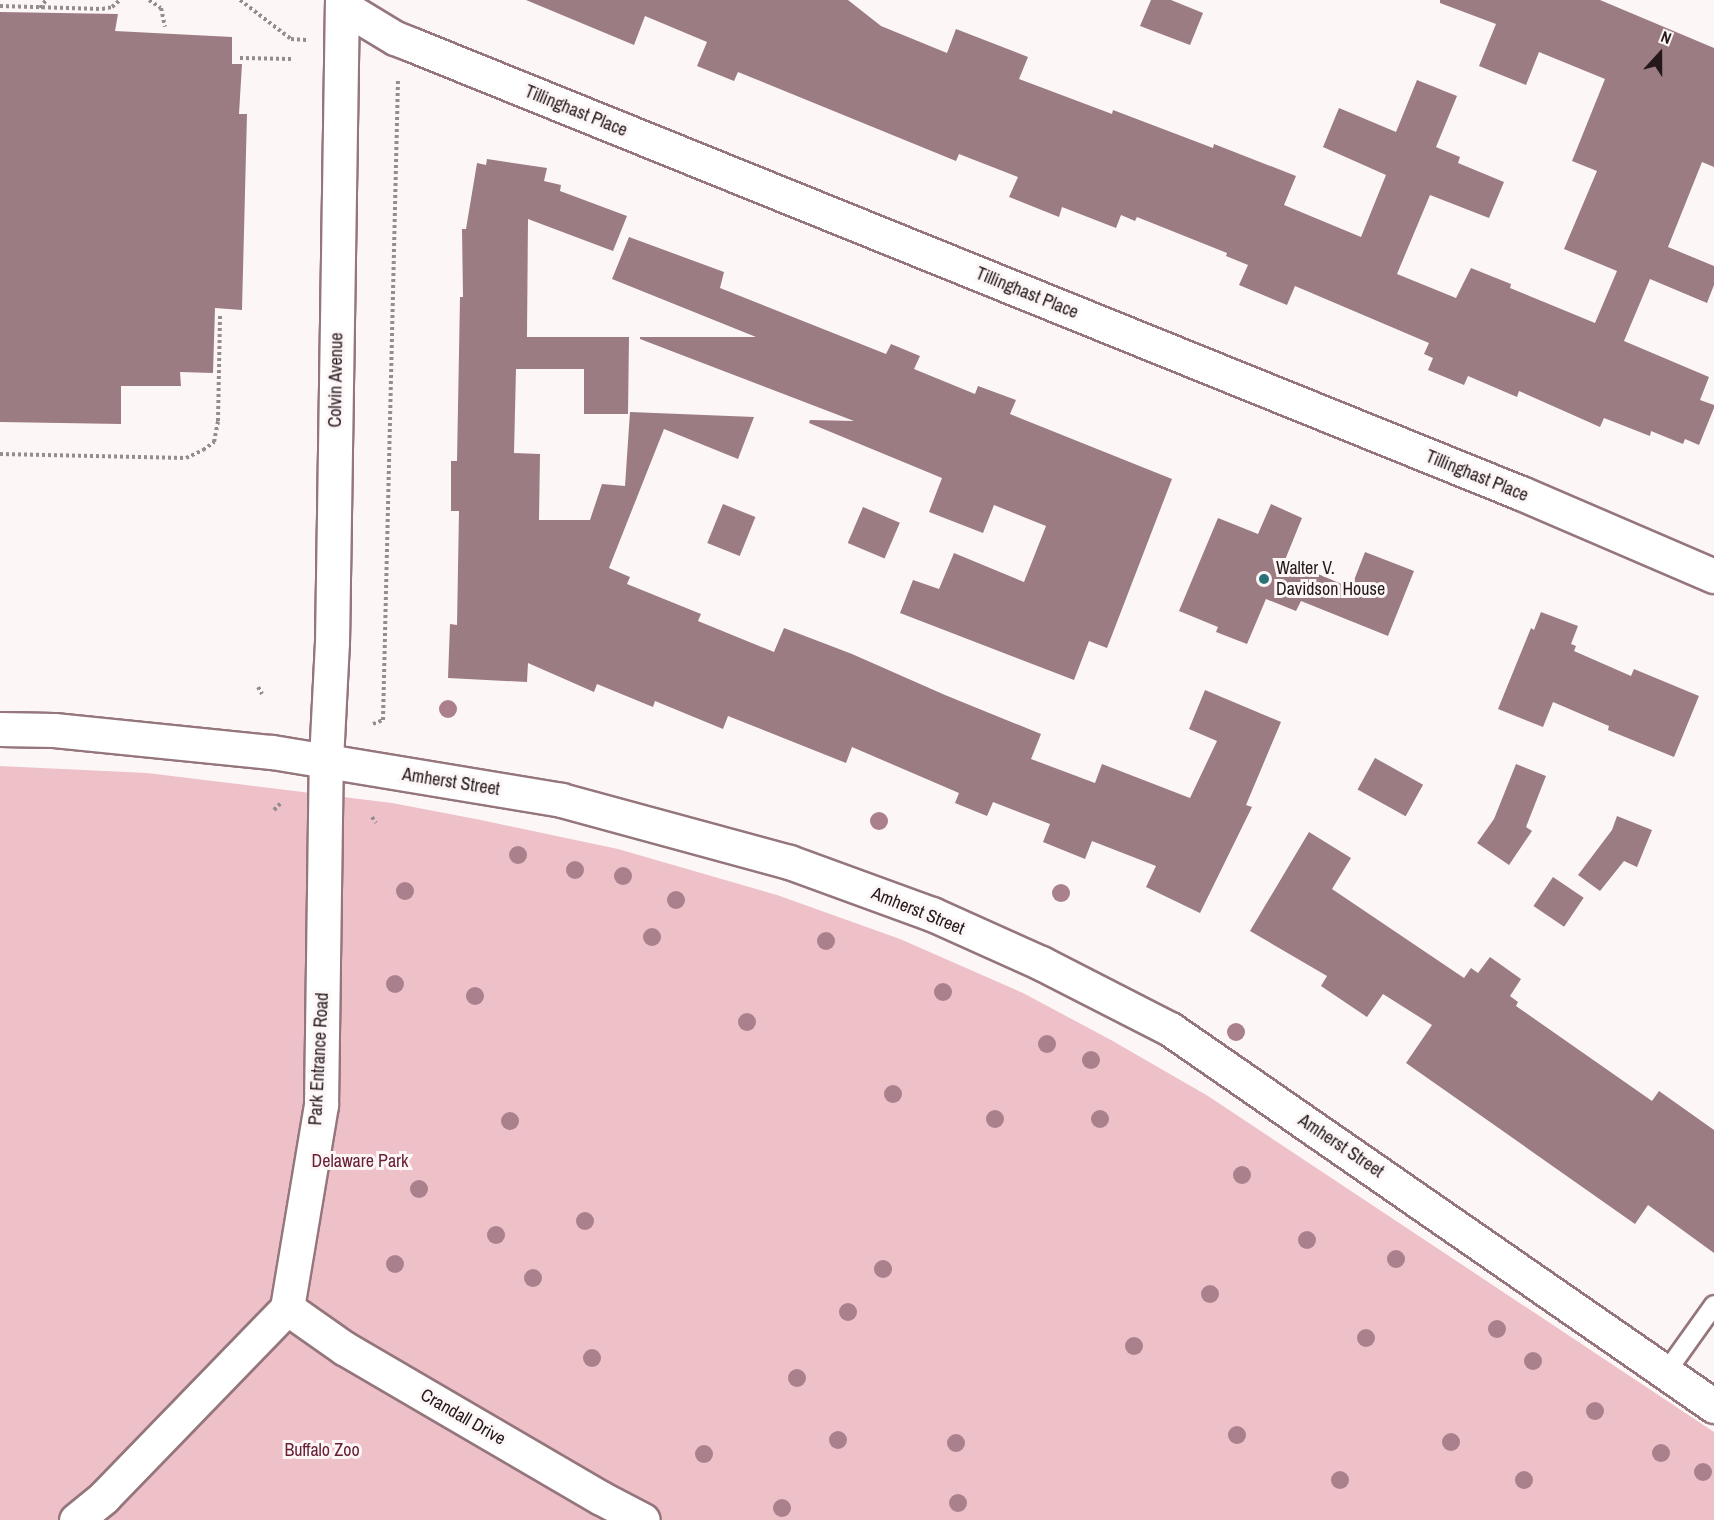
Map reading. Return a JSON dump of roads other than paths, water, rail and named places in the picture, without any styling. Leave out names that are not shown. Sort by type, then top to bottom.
[{"type":"street","name":"Tillinghast Place","points":[[337,2],[404,41],[1521,493],[1714,576]]},
{"type":"street","name":"Colvin Avenue","points":[[326,760],[332,643],[337,2]]},
{"type":"street","name":"Amherst Street","points":[[0,729],[54,730],[272,752],[561,800],[789,862],[932,914],[1041,963],[1170,1029],[1667,1371],[1714,1406]]},
{"type":"street","name":"Park Entrance Road","points":[[286,1308],[321,1105],[326,760]]},
{"type":"street","points":[[76,1520],[104,1497],[286,1308]]},
{"type":"street","name":"Crandall Drive","points":[[286,1308],[344,1348],[601,1498],[643,1520]]},
{"type":"lane","points":[[1667,1371],[1714,1305]]},
{"type":"place","name":"Walter V. Davidson House","points":[[1264,579]]},
{"type":"park label","name":"Delaware Park","points":[[360,1161]]},
{"type":"park label","name":"Buffalo Zoo","points":[[322,1450]]}]
